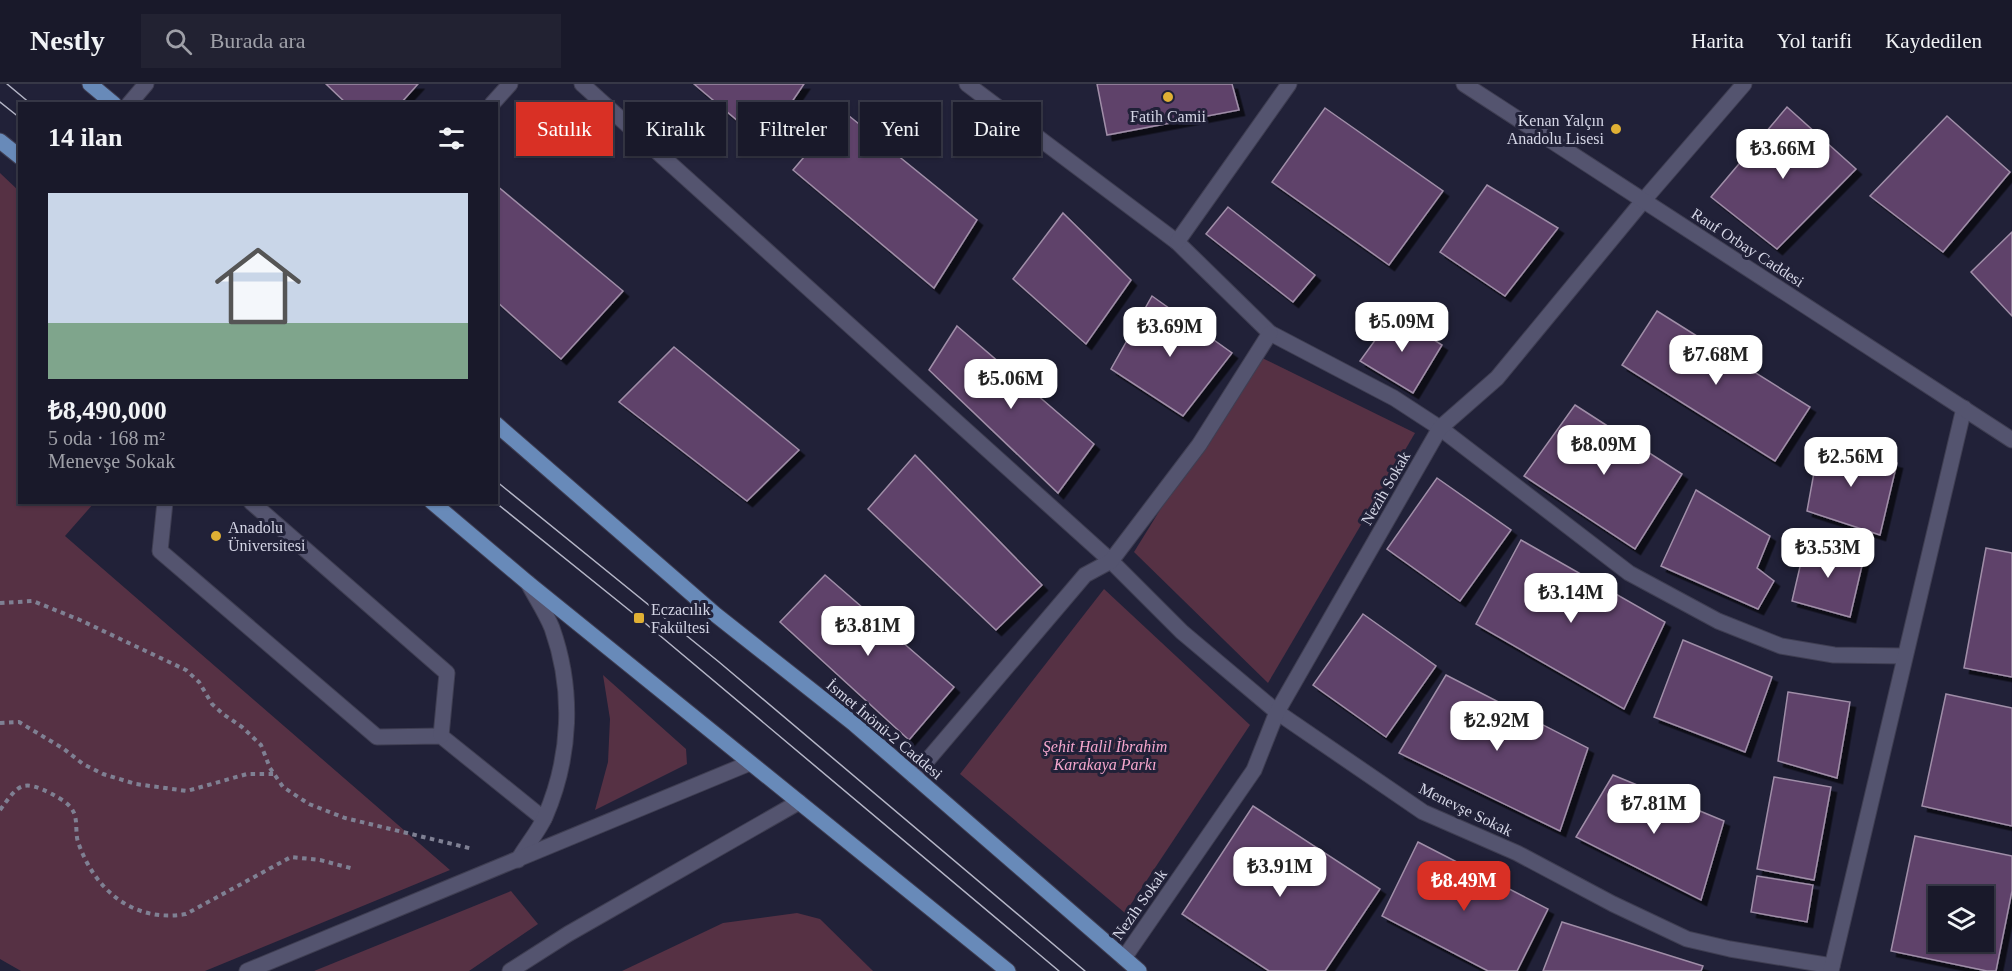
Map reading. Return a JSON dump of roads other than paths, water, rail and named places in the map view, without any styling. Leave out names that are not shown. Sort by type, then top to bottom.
[{"type":"main road","points":[[90,84],[112,102]]},
{"type":"main road","points":[[0,141],[18,155]]},
{"type":"main road","name":"İsmet İnönü-2 Caddesi","points":[[498,426],[716,615],[853,723],[1139,971]]},
{"type":"main road","points":[[434,504],[528,583],[1008,971]]},
{"type":"street","points":[[131,102],[146,84]]},
{"type":"street","points":[[494,102],[510,84]]},
{"type":"street","name":"Menevşe Sokak","points":[[582,84],[1112,561],[1182,632],[1277,712],[1423,812],[1517,853],[1613,904],[1687,939],[1730,950],[1831,968]]},
{"type":"street","points":[[968,84],[1177,242],[1270,333],[1394,398],[1440,428],[1629,573],[1718,621],[1781,646],[1834,654],[1905,656]]},
{"type":"street","points":[[1177,242],[1289,84]]},
{"type":"street","name":"Rauf Orbay Caddesi","points":[[1464,84],[2012,440]]},
{"type":"street","name":"Nezih Sokak","points":[[1124,958],[1254,770],[1277,712],[1440,428],[1497,378],[1643,201],[1744,84]]},
{"type":"street","points":[[914,776],[1085,575],[1112,561],[1199,445],[1270,333]]},
{"type":"street","points":[[1831,968],[1964,408]]},
{"type":"street","points":[[165,504],[160,551],[376,737],[441,736],[544,819]]},
{"type":"street","points":[[253,504],[447,673],[441,736]]},
{"type":"street","points":[[518,860],[544,819],[561,773],[568,724],[565,674],[551,627],[528,583]]},
{"type":"street","points":[[247,971],[750,763]]},
{"type":"street","points":[[510,971],[568,933],[799,802]]},
{"type":"tram line","points":[[7,84],[29,102]]},
{"type":"tram line","points":[[0,102],[18,116]]},
{"type":"tram line","points":[[498,483],[719,662],[1085,971]]},
{"type":"tram line","points":[[497,504],[639,618],[1059,971]]},
{"type":"place","name":"Fatih Camii","points":[[1168,97]]},
{"type":"place","name":"Kenan Yalçın Anadolu Lisesi","points":[[1616,129]]},
{"type":"place","name":"Anadolu Üniversitesi","points":[[216,536]]},
{"type":"place","name":"Eczacılık Fakültesi","points":[[639,618]]},
{"type":"park label","name":"Şehit Halil İbrahim Karakaya Parkı","points":[[1105,755]]}]
